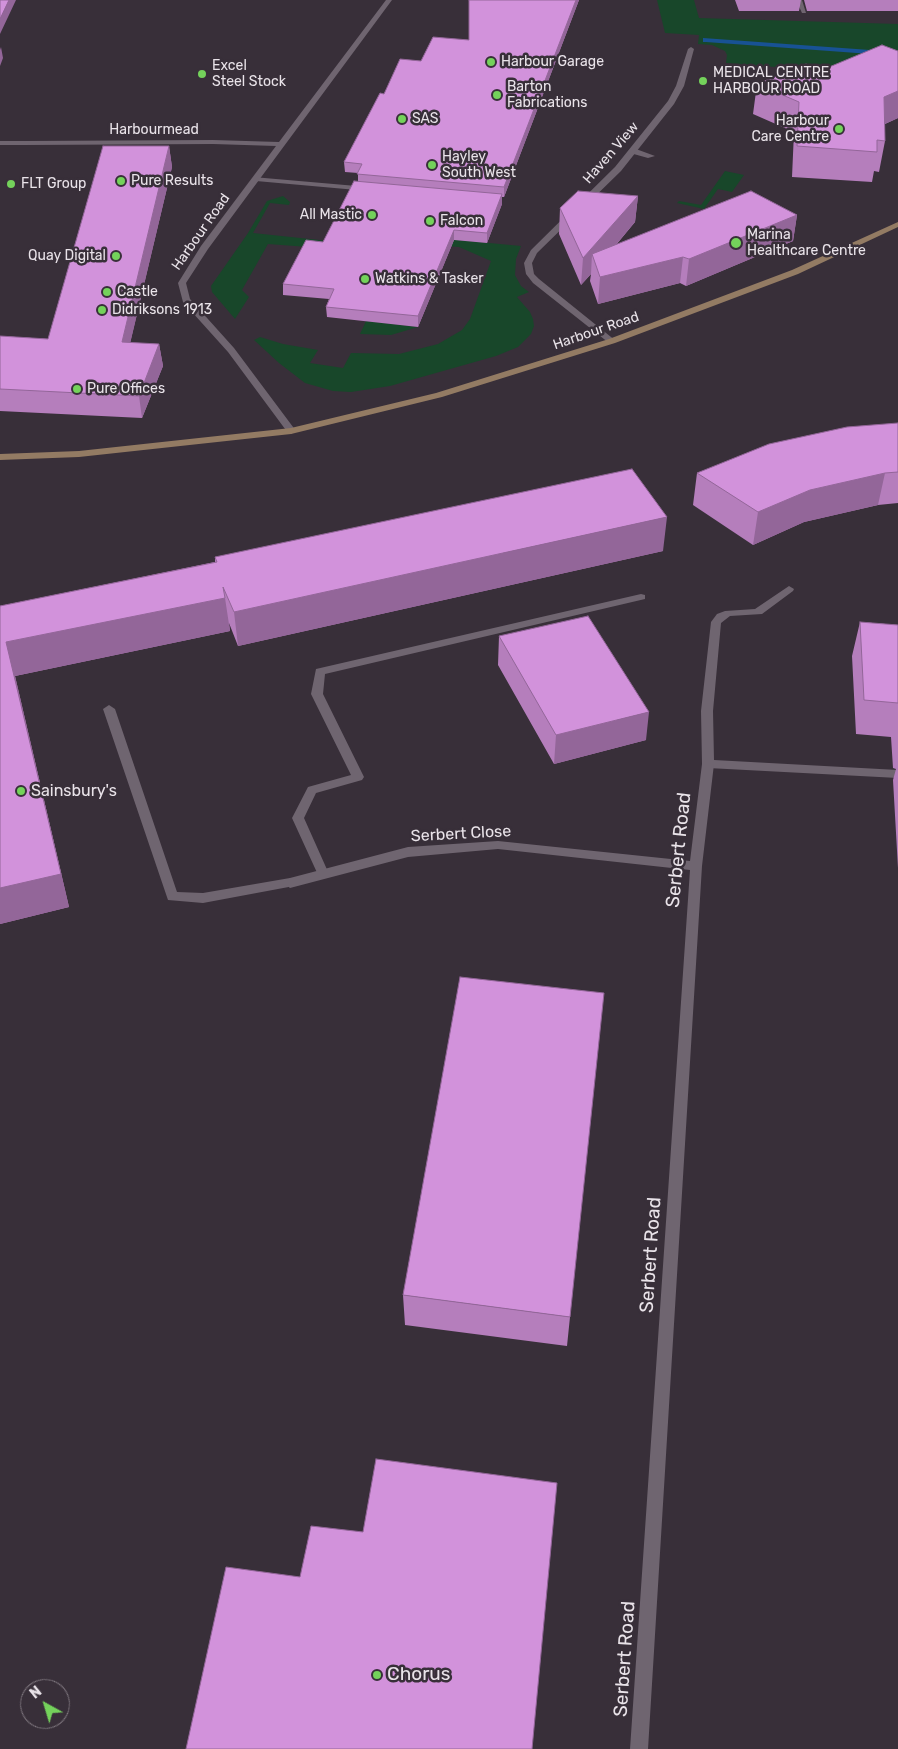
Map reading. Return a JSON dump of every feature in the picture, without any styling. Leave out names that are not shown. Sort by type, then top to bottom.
[{"type":"street","name":"Harbour Road","points":[[291,432],[231,350],[186,300],[182,288],[186,274],[389,0]]},
{"type":"street","points":[[799,0],[804,12]]},
{"type":"street","name":"Haven View","points":[[612,341],[536,280],[530,274],[528,263],[534,252],[618,169],[676,94],[691,49]]},
{"type":"street","name":"Harbourmead","points":[[0,143],[213,142],[282,144]]},
{"type":"street","points":[[633,150],[651,156]]},
{"type":"street","points":[[256,179],[373,189]]},
{"type":"street","name":"Harbour Road","points":[[0,457],[79,454],[291,432],[439,395],[612,341],[795,272],[898,224]]},
{"type":"street","name":"Serbert Road","points":[[639,1749],[696,866],[708,764],[707,711],[716,622],[721,616],[728,613],[758,612],[788,589]]},
{"type":"street","points":[[323,874],[298,818],[312,790],[358,777],[317,694],[320,672],[641,597]]},
{"type":"street","name":"Serbert Close","points":[[109,710],[172,897],[203,898],[290,884],[408,852],[498,845],[696,866]]},
{"type":"street","points":[[708,764],[898,774]]},
{"type":"green space","points":[[657,0],[694,0],[699,18],[898,24],[898,77],[726,63],[727,55],[725,51],[712,45],[698,44],[699,35],[665,33]]},
{"type":"green space","points":[[725,171],[744,175],[732,192],[718,189],[704,209],[677,203],[679,201],[701,205]]},
{"type":"green space","points":[[283,196],[290,202],[289,205],[270,203],[253,233],[367,245],[373,232],[521,246],[516,259],[515,275],[521,286],[529,292],[517,297],[530,312],[533,319],[534,326],[531,334],[518,347],[496,356],[390,386],[351,392],[333,391],[305,383],[254,340],[260,337],[283,344],[318,350],[310,363],[343,368],[351,353],[399,354],[438,344],[462,330],[470,319],[491,261],[459,247],[434,245],[308,247],[268,244],[242,290],[249,297],[235,319],[212,292],[211,286],[248,233],[267,201]]},
{"type":"green space","points":[[366,321],[418,327],[391,335],[360,334]]},
{"type":"building","points":[[0,0],[9,0],[0,19]]},
{"type":"building","points":[[469,0],[576,0],[504,187],[357,174],[362,164],[344,162],[380,93],[384,94],[400,59],[421,61],[433,37],[469,40]]},
{"type":"building","points":[[882,45],[898,51],[898,91],[884,97],[885,141],[877,140],[877,152],[797,146],[799,102],[757,84],[806,64],[822,70]]},
{"type":"building","points":[[103,146],[169,146],[122,342],[159,344],[139,396],[0,389],[0,336],[48,339]]},
{"type":"building","points":[[354,181],[502,194],[487,233],[454,230],[418,316],[326,307],[334,289],[283,284],[306,240],[323,242]]},
{"type":"building","points":[[578,191],[638,196],[583,258],[560,208]]},
{"type":"building","points":[[751,191],[797,215],[689,259],[683,257],[600,277],[592,254]]},
{"type":"building","points":[[898,423],[898,472],[885,473],[810,490],[758,512],[697,473],[769,444],[847,427]]},
{"type":"building","points":[[632,469],[667,517],[234,612],[223,587],[225,598],[6,642],[61,874],[0,888],[0,606],[217,562],[215,557]]},
{"type":"building","points":[[588,616],[649,712],[556,735],[499,636]]},
{"type":"building","points":[[860,622],[898,625],[898,703],[864,700]]},
{"type":"building","points":[[460,977],[604,993],[570,1317],[403,1295]]},
{"type":"building","name":"Chorus","points":[[376,1459],[557,1483],[532,1749],[186,1749],[226,1567],[300,1577],[311,1526],[363,1532]]},
{"type":"waterway","points":[[706,40],[898,54]]},
{"type":"place","name":"Harbour Garage","points":[[491,62]]},
{"type":"place","name":"Excel Steel Stock","points":[[202,74]]},
{"type":"place","name":"MEDICAL CENTRE HARBOUR ROAD","points":[[703,81]]},
{"type":"place","name":"Barton Fabrications","points":[[497,95]]},
{"type":"place","name":"SAS","points":[[402,119]]},
{"type":"place","name":"Harbour Care Centre","points":[[839,129]]},
{"type":"place","name":"Hayley South West","points":[[432,165]]},
{"type":"place","name":"Pure Results","points":[[121,181]]},
{"type":"place","name":"FLT Group","points":[[11,184]]},
{"type":"place","name":"All Mastic","points":[[372,215]]},
{"type":"place","name":"Falcon","points":[[430,221]]},
{"type":"place","name":"Marina Healthcare Centre","points":[[736,243]]},
{"type":"place","name":"Quay Digital","points":[[116,256]]},
{"type":"place","name":"Watkins & Tasker","points":[[365,279]]},
{"type":"place","name":"Castle","points":[[107,292]]},
{"type":"place","name":"Didriksons 1913","points":[[102,310]]},
{"type":"place","name":"Pure Offices","points":[[77,389]]},
{"type":"place","name":"Sainsbury's","points":[[21,791]]},
{"type":"place","name":"Chorus","points":[[377,1675]]}]
